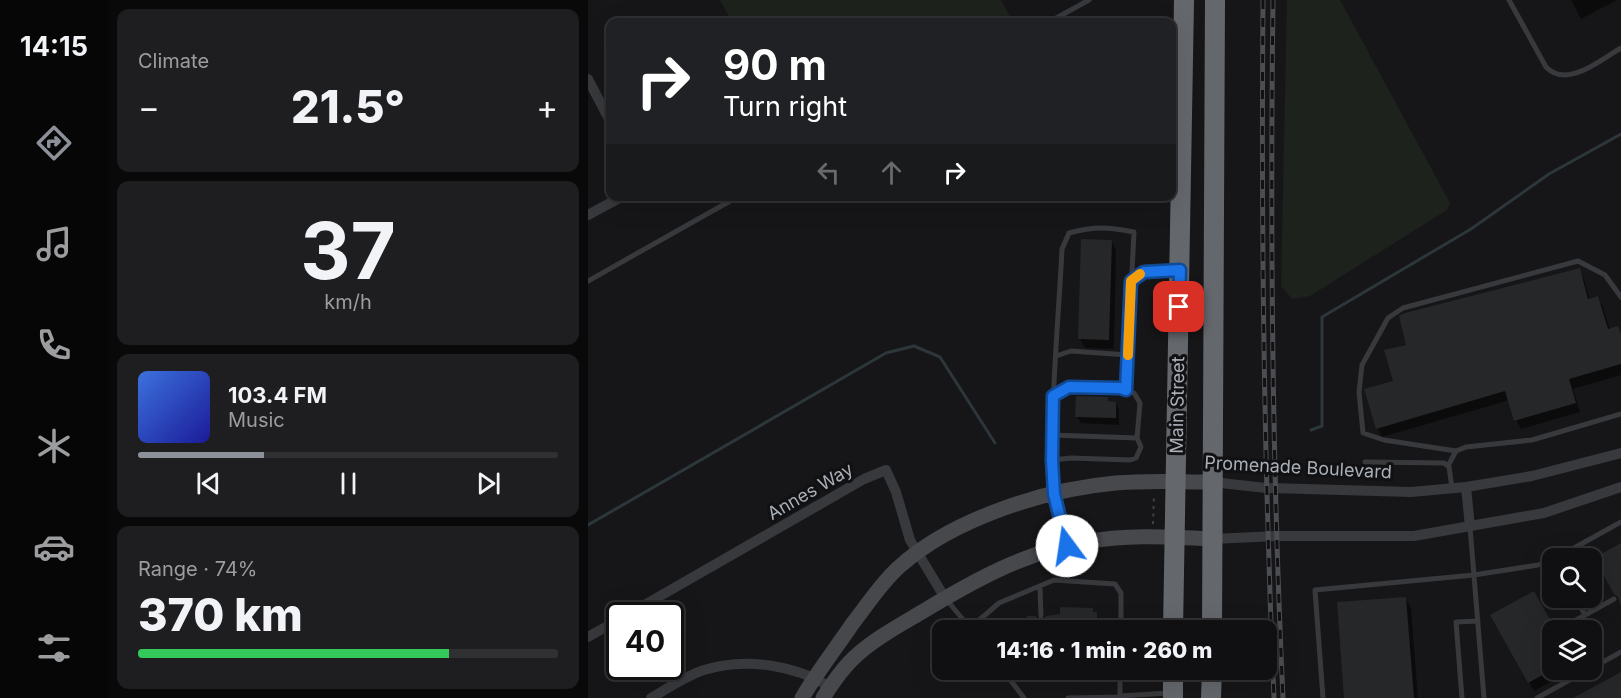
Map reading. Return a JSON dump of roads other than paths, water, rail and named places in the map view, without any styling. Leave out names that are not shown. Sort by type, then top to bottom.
[{"type":"highway","name":"Main Street","points":[[1173,620],[1184,0]]},
{"type":"highway","name":"Main Street","points":[[1212,620],[1215,0]]},
{"type":"highway","points":[[1211,698],[1212,680]]},
{"type":"street","points":[[588,79],[606,114]]},
{"type":"street","points":[[588,215],[613,201]]},
{"type":"street","name":"Promenade Boulevard","points":[[802,698],[814,677],[885,581],[917,553],[984,516],[1014,504],[1116,483],[1212,482],[1266,488],[1411,492],[1466,487],[1532,476],[1621,453]]},
{"type":"street","name":"Annes Way","points":[[650,602],[864,479],[886,470],[896,492],[904,525],[917,553],[945,598]]},
{"type":"street","points":[[1466,487],[1470,527]]},
{"type":"street","points":[[652,698],[704,670],[756,664],[776,666],[814,677],[827,692],[839,673],[855,656],[873,642],[945,598],[1021,559],[1067,546],[1115,538],[1414,536],[1544,513],[1621,487]]},
{"type":"street","points":[[1054,494],[1067,546]]},
{"type":"street","points":[[588,638],[606,627]]},
{"type":"lane","points":[[1056,18],[1089,0]]},
{"type":"lane","points":[[1509,0],[1546,68],[1551,73],[1570,76],[1621,48]]},
{"type":"lane","points":[[588,281],[730,201]]},
{"type":"lane","points":[[1054,494],[1053,396],[1062,249],[1069,233],[1090,227],[1107,226],[1134,232],[1126,390]]},
{"type":"lane","points":[[1621,297],[1605,275],[1578,261],[1403,308],[1388,318],[1362,365],[1359,392],[1363,433],[1384,440],[1456,451],[1466,447],[1532,440],[1621,414]]},
{"type":"lane","points":[[1131,281],[1144,272],[1180,270]]},
{"type":"lane","points":[[1056,356],[1071,351],[1128,355]]},
{"type":"lane","points":[[1052,460],[1071,458],[1130,460],[1136,458],[1141,447],[1137,438],[1140,403],[1134,393],[1120,388],[1069,387],[1053,396]]},
{"type":"lane","points":[[1052,435],[1137,438]]},
{"type":"lane","points":[[1448,466],[1456,451]]},
{"type":"lane","points":[[1365,462],[1444,463],[1451,474],[1452,488]]},
{"type":"lane","points":[[1574,548],[1621,522]]},
{"type":"lane","points":[[1470,527],[1484,698]]},
{"type":"lane","points":[[1323,698],[1315,590],[1474,575],[1542,564]]},
{"type":"lane","points":[[981,620],[999,603],[1040,588],[1054,580],[1116,584],[1121,593],[1121,620]]},
{"type":"lane","points":[[1040,588],[1041,616]]},
{"type":"lane","points":[[945,598],[963,620]]},
{"type":"lane","points":[[1576,620],[1614,599]]},
{"type":"lane","points":[[1581,608],[1585,615]]},
{"type":"lane","points":[[1462,698],[1456,622],[1478,621]]},
{"type":"lane","points":[[1602,663],[1621,652]]},
{"type":"lane","points":[[1011,680],[1025,698]]},
{"type":"lane","points":[[1120,680],[1120,697]]},
{"type":"lane","points":[[1537,698],[1571,680]]},
{"type":"lane","points":[[1068,698],[1173,695]]},
{"type":"waterway","points":[[1311,430],[1322,426],[1322,317],[1471,229],[1549,174],[1621,134]]},
{"type":"waterway","points":[[588,525],[886,353],[914,346],[940,357],[995,443]]},
{"type":"railway","points":[[1263,0],[1264,349],[1274,698]]},
{"type":"railway","points":[[1273,0],[1273,349],[1276,523],[1283,698]]}]
